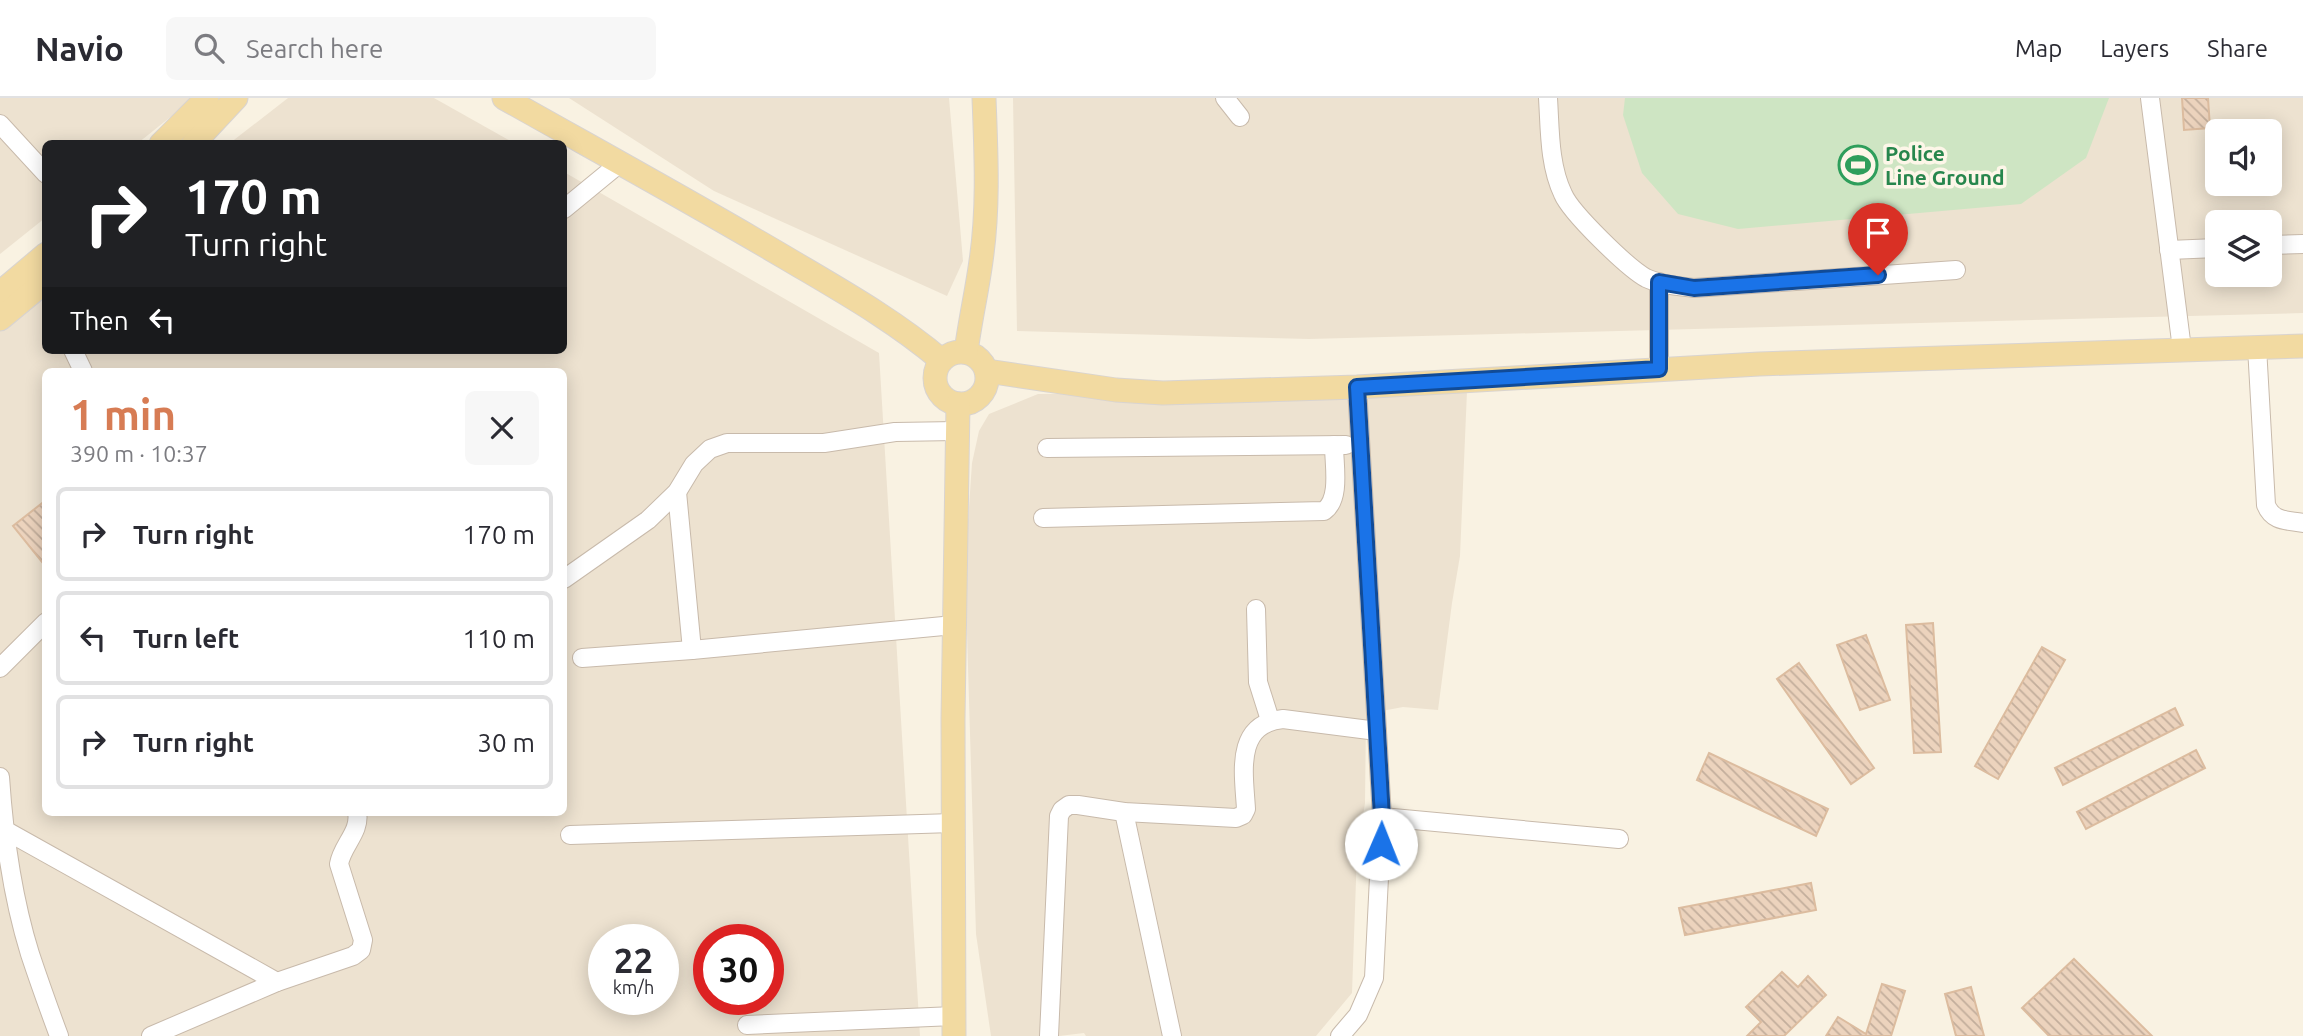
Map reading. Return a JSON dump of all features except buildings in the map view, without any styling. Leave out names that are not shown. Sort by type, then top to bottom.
[{"type":"main road","points":[[504,98],[881,314],[941,360]]},
{"type":"main road","points":[[966,352],[981,260],[986,204],[984,98]]},
{"type":"main road","points":[[167,140],[221,101]]},
{"type":"main road","points":[[196,140],[221,101]]},
{"type":"main road","points":[[0,293],[42,276]]},
{"type":"main road","points":[[0,319],[42,276]]},
{"type":"main road","points":[[987,371],[1116,390],[1163,393],[1357,387],[1659,369],[2303,346]]},
{"type":"main road","points":[[966,352],[979,358],[987,371],[986,387],[981,395],[967,404],[958,404],[943,397],[935,383],[941,360],[948,355],[966,352]]},
{"type":"main road","points":[[954,1026],[954,625],[958,404]]},
{"type":"street","points":[[1225,98],[1240,117]]},
{"type":"street","points":[[1548,98],[1552,151],[1563,195],[1574,210],[1631,268],[1647,278],[1694,288],[1956,270]]},
{"type":"street","points":[[2150,98],[2182,349]]},
{"type":"street","points":[[0,124],[42,170]]},
{"type":"street","points":[[567,207],[620,163]]},
{"type":"street","points":[[2282,245],[2303,244]]},
{"type":"street","points":[[2169,250],[2205,248]]},
{"type":"street","points":[[1659,282],[1659,369]]},
{"type":"street","points":[[2257,347],[2266,505],[2270,514],[2277,519],[2303,523]]},
{"type":"street","points":[[1340,1036],[1358,1015],[1374,978],[1382,817],[1357,387]]},
{"type":"street","points":[[567,577],[648,520],[677,492],[694,464],[710,449],[727,443],[824,443],[895,432],[956,431]]},
{"type":"street","points":[[1043,518],[1324,511],[1331,506],[1334,496],[1334,445]]},
{"type":"street","points":[[1047,448],[1360,445]]},
{"type":"street","points":[[677,492],[692,650]]},
{"type":"street","points":[[1256,609],[1258,682],[1270,720]]},
{"type":"street","points":[[582,658],[954,625]]},
{"type":"street","points":[[0,668],[42,626]]},
{"type":"street","points":[[1049,1036],[1059,816],[1062,810],[1069,806],[1236,818],[1243,816],[1246,809],[1244,759],[1246,748],[1258,727],[1270,720],[1283,719],[1377,731]]},
{"type":"street","points":[[0,777],[5,862],[30,953],[59,1036]]},
{"type":"street","points":[[1124,812],[1172,1036]]},
{"type":"street","points":[[151,1036],[277,982],[353,956],[361,950],[363,940],[339,864],[341,852],[356,829],[357,816]]},
{"type":"street","points":[[1382,817],[1619,839]]},
{"type":"street","points":[[570,835],[953,823]]},
{"type":"street","points":[[3,830],[277,982]]},
{"type":"street","points":[[747,1024],[954,1026]]},
{"type":"shaded area","points":[[0,98],[194,98],[142,140],[42,140],[42,220],[0,254]]},
{"type":"shaded area","points":[[288,98],[434,98],[509,140],[234,140]]},
{"type":"shaded area","points":[[569,98],[949,98],[963,261],[947,296],[714,191]]},
{"type":"shaded area","points":[[1013,98],[2303,98],[2303,313],[1309,339],[1017,331]]},
{"type":"shaded area","points":[[567,174],[879,353],[920,1036],[0,1036],[0,325],[42,291],[42,354],[567,354]]},
{"type":"shaded area","points":[[1467,391],[1460,556],[1438,710],[1403,707],[1366,714],[1365,803],[1357,852],[1352,993],[1316,1036],[1086,1036],[1084,1033],[1059,1036],[991,1036],[976,934],[965,566],[972,463],[979,431],[989,414],[1038,394]]},
{"type":"green space","name":"Police Line Ground","points":[[1625,98],[2109,98],[2086,158],[2021,204],[1738,229],[1678,214],[1642,173],[1623,115]]},
{"type":"place","name":"Police Line Ground","points":[[1858,165]]},
{"type":"route","points":[[1381,844],[1382,817],[1357,387],[1659,369],[1659,282],[1694,288],[1878,275]]}]
